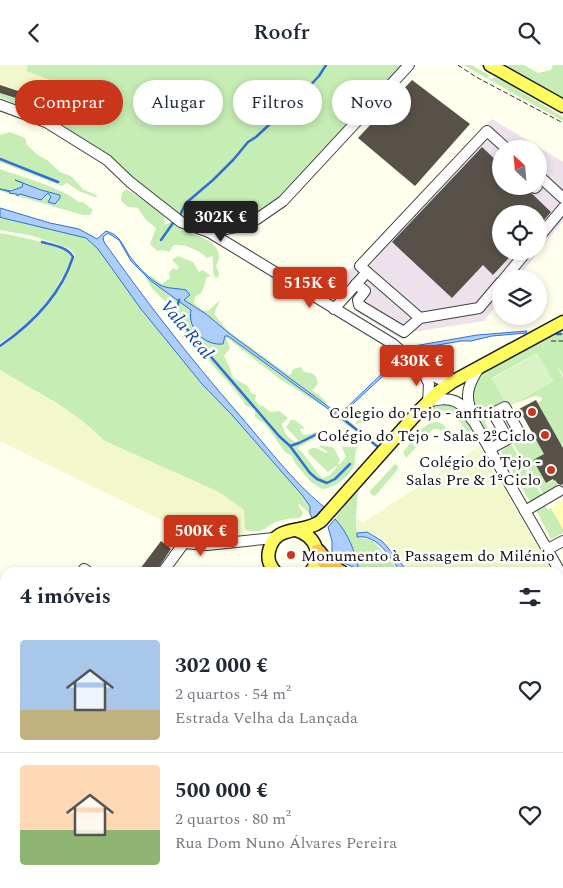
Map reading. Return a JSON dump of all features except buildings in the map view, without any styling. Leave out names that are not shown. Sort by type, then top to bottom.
[{"type":"highway","points":[[316,548],[331,567]]},
{"type":"main road","points":[[490,65],[563,106]]},
{"type":"main road","points":[[270,567],[270,545],[274,539],[288,530],[308,528],[321,521],[428,401],[452,382],[563,322]]},
{"type":"main road","points":[[313,567],[317,560],[316,548],[321,521]]},
{"type":"main road","points":[[296,530],[311,537],[316,548]]},
{"type":"street","points":[[209,232],[236,227],[257,219],[283,201],[409,65]]},
{"type":"street","points":[[0,105],[46,122],[107,160],[130,182],[181,222],[209,232],[393,344],[422,370],[439,379],[452,382]]},
{"type":"street","points":[[420,318],[360,266],[487,131],[497,140]]},
{"type":"street","points":[[548,189],[563,198]]},
{"type":"street","points":[[547,228],[563,209]]},
{"type":"street","points":[[511,270],[519,260]]},
{"type":"street","points":[[334,309],[367,272]]},
{"type":"street","points":[[356,284],[365,291],[358,300],[359,305],[404,332],[420,318],[479,308],[492,292]]},
{"type":"street","points":[[474,422],[467,396],[469,385],[479,367]]},
{"type":"street","points":[[422,370],[429,384],[428,401],[442,398],[456,401],[474,422],[557,567]]},
{"type":"street","points":[[490,449],[508,439]]},
{"type":"street","points":[[525,511],[559,491]]},
{"type":"street","points":[[166,567],[184,543],[207,545],[274,539]]},
{"type":"street","points":[[241,541],[257,547],[270,567]]},
{"type":"street","points":[[546,550],[563,541]]},
{"type":"path","points":[[458,65],[563,123]]},
{"type":"shaded area","points":[[492,119],[527,140],[492,140],[492,195],[548,195],[548,153],[563,162],[563,221],[547,241],[547,205],[492,205],[492,260],[532,260],[524,270],[492,270],[492,311],[484,321],[407,333],[403,340],[358,313],[353,306],[353,300],[357,294],[347,284],[338,292],[334,287]]},
{"type":"green space","points":[[0,65],[28,65],[26,71],[50,80],[15,80],[15,98],[0,93]]},
{"type":"green space","points":[[28,65],[406,65],[392,80],[332,80],[332,125],[350,125],[282,198],[263,212],[233,222],[216,223],[183,217],[108,157],[60,125],[123,125],[123,80],[50,80],[26,71]]},
{"type":"green space","points":[[463,65],[471,65],[489,75],[488,78],[492,79],[494,77],[502,80],[563,117],[563,121]]},
{"type":"green space","points":[[506,65],[524,65],[538,73],[551,70],[553,65],[563,65],[563,98]]},
{"type":"green space","points":[[0,93],[15,98],[15,104],[0,97]]},
{"type":"green space","points":[[10,132],[25,138],[27,145],[39,156],[47,160],[60,172],[71,176],[83,189],[98,196],[95,197],[81,192],[67,183],[62,186],[0,162],[0,135]]},
{"type":"green space","points":[[0,169],[63,192],[78,202],[83,202],[93,210],[90,215],[83,215],[0,191]]},
{"type":"green space","points":[[126,189],[164,214],[165,225],[172,221],[213,244],[219,254],[216,266],[219,273],[218,277],[215,278],[213,272],[212,256],[207,258],[200,252],[183,245],[174,245],[169,252],[157,251],[150,244],[156,228],[146,220],[138,208],[128,207],[121,201],[122,193]]},
{"type":"green space","points":[[0,217],[86,238],[98,249],[141,309],[202,384],[232,415],[302,495],[310,506],[310,514],[299,504],[303,513],[300,518],[279,521],[257,531],[245,530],[244,510],[219,492],[105,441],[84,422],[58,404],[0,370],[0,348],[24,329],[45,308],[62,284],[75,256],[68,248],[33,236],[0,230]]},
{"type":"green space","points":[[0,233],[58,247],[70,254],[71,260],[53,294],[44,305],[26,323],[0,343]]},
{"type":"green space","points":[[178,256],[193,262],[199,272],[203,270],[211,276],[207,277],[202,292],[195,297],[194,303],[197,306],[202,310],[208,311],[220,300],[214,314],[228,331],[289,375],[293,369],[301,367],[304,372],[315,376],[318,383],[312,390],[327,402],[325,407],[281,380],[226,337],[230,348],[224,356],[233,378],[248,386],[251,393],[256,395],[255,400],[260,406],[263,406],[270,412],[279,411],[288,418],[282,424],[285,432],[293,441],[296,442],[298,440],[286,427],[291,420],[295,420],[305,428],[300,429],[302,434],[306,435],[320,431],[319,436],[297,448],[320,476],[324,478],[330,475],[337,467],[328,472],[309,454],[308,450],[315,448],[325,453],[328,452],[320,447],[320,445],[332,447],[340,460],[339,465],[346,457],[342,447],[357,447],[354,466],[341,481],[332,487],[322,489],[311,482],[295,463],[292,456],[285,452],[265,424],[255,417],[255,409],[246,406],[193,340],[185,333],[173,316],[170,305],[150,286],[145,277],[151,276],[162,284],[170,278],[169,273],[173,268],[176,270],[179,267],[172,260]]},
{"type":"green space","points":[[563,328],[563,375],[555,362],[563,377],[563,444],[561,445],[538,403],[542,400],[541,397],[535,396],[513,404],[553,381],[537,353],[492,378],[505,402],[492,417],[484,421],[495,440],[490,440],[473,410],[472,387],[481,374]]},
{"type":"green space","points":[[537,353],[553,381],[508,407],[492,379]]},
{"type":"green space","points":[[0,369],[84,422],[105,441],[219,492],[244,510],[246,519],[244,536],[234,534],[207,539],[196,537],[0,441]]},
{"type":"green space","points":[[439,403],[451,405],[463,414],[472,429],[468,434],[458,419],[447,412],[434,412],[426,416],[417,421],[358,489],[357,537],[372,540],[396,567],[359,567],[351,543],[335,519],[359,485],[425,410]]},
{"type":"green space","points":[[346,407],[345,414],[348,420],[360,431],[358,432],[331,413],[333,409],[343,409]]},
{"type":"green space","points":[[362,409],[365,413],[370,414],[372,418],[354,425],[357,422],[356,412]]},
{"type":"green space","points":[[436,422],[443,424],[446,428],[440,431],[439,429],[433,429],[406,458],[403,452],[418,434],[426,426]]},
{"type":"green space","points":[[526,436],[530,440],[536,439],[544,454],[533,460],[546,483],[555,480],[559,486],[544,495],[513,443]]},
{"type":"green space","points":[[511,444],[542,496],[530,502],[501,451]]},
{"type":"green space","points":[[479,447],[550,567],[404,567],[382,539],[368,531],[357,532],[357,517],[362,523]]},
{"type":"green space","points":[[395,464],[398,466],[398,469],[375,496],[371,495],[370,491]]},
{"type":"green space","points":[[545,505],[548,510],[551,508],[563,529],[563,533],[551,539],[536,510]]},
{"type":"sand","points":[[563,501],[563,529],[551,508]]},
{"type":"water","points":[[23,183],[60,195],[60,198],[55,204],[48,202],[51,197],[48,193],[41,200],[20,194],[17,196],[17,194],[0,189],[11,191],[22,187]]},
{"type":"water","points":[[0,208],[50,223],[79,229],[97,239],[106,231],[115,235],[120,240],[135,263],[152,279],[160,285],[169,288],[186,290],[190,295],[184,300],[206,314],[337,413],[341,413],[396,360],[398,362],[342,414],[346,421],[228,336],[225,336],[223,344],[216,344],[204,339],[192,324],[191,310],[151,281],[131,261],[119,240],[108,233],[103,237],[104,242],[135,285],[201,370],[289,473],[324,507],[313,519],[310,514],[310,506],[302,495],[232,415],[202,384],[141,309],[98,249],[86,238],[0,217]]},
{"type":"water","points":[[527,331],[526,333],[492,336],[415,349],[414,346],[477,335]]},
{"type":"water","points":[[335,519],[344,530],[358,567],[353,567],[332,557],[332,541],[328,527]]},
{"type":"water","points":[[367,532],[382,541],[404,567],[397,567],[383,548],[371,539],[357,537],[357,533]]},
{"type":"waterway","points":[[180,215],[186,203],[213,180],[248,142],[271,123],[274,116],[289,108],[319,76],[326,65]]},
{"type":"waterway","points":[[0,159],[58,182]]},
{"type":"waterway","points":[[161,240],[173,223]]},
{"type":"waterway","points":[[0,346],[23,328],[44,307],[68,271],[73,257],[71,254],[59,247],[42,242]]},
{"type":"waterway","name":"Vala Real","points":[[179,300],[175,315],[279,436],[290,446],[319,433]]},
{"type":"waterway","points":[[342,418],[378,447]]},
{"type":"waterway","points":[[290,446],[310,473],[317,479],[327,483],[335,479],[350,464]]},
{"type":"place","name":"Colegio do Tejo - anfitiatro","points":[[532,412]]},
{"type":"place","name":"Colégio do Tejo - Salas 2ºCiclo","points":[[545,435]]},
{"type":"place","name":"Colégio do Tejo - Salas Pre & 1ºCiclo","points":[[551,470]]},
{"type":"place","name":"Monumento à Passagem do Milénio","points":[[291,555]]}]
